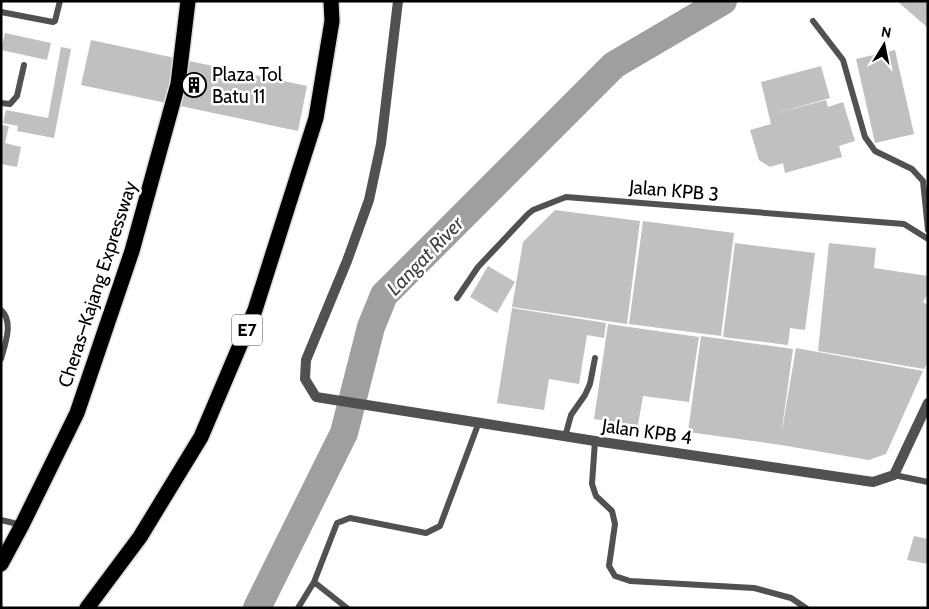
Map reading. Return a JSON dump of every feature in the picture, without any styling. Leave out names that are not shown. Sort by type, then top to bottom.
[{"type":"highway","name":"Cheras–Kajang Expressway","points":[[1,564],[22,526],[77,413],[132,251],[178,84],[188,1]]},
{"type":"highway","name":"E7","points":[[87,608],[140,537],[201,437],[255,310],[316,118],[332,21],[331,1]]},
{"type":"highway","points":[[332,21],[337,1]]},
{"type":"street","name":"Jalan KPB 4","points":[[398,1],[381,144],[369,200],[347,261],[306,360],[305,379],[316,397],[873,482],[894,475]]},
{"type":"street","points":[[894,475],[928,403]]},
{"type":"lane","points":[[1,12],[53,22],[55,21],[60,1]]},
{"type":"lane","points":[[813,21],[843,60],[865,137],[875,150],[912,169],[923,181],[928,230]]},
{"type":"lane","points":[[1,103],[10,104],[18,96],[24,65]]},
{"type":"lane","name":"Jalan KPB 3","points":[[457,298],[478,267],[528,214],[566,196],[904,224],[928,239]]},
{"type":"lane","points":[[1,310],[4,312],[9,324],[1,359]]},
{"type":"lane","points":[[566,436],[571,415],[590,384],[596,358]]},
{"type":"lane","points":[[298,608],[314,582],[337,523],[350,518],[426,532],[440,526],[479,422]]},
{"type":"lane","points":[[595,441],[592,484],[596,496],[612,511],[616,524],[609,566],[615,576],[630,581],[754,588],[791,598],[806,608]]},
{"type":"lane","points":[[894,475],[928,482]]},
{"type":"lane","points":[[1,520],[22,526]]},
{"type":"lane","points":[[314,582],[347,608]]},
{"type":"building","points":[[897,1],[928,1],[928,28]]},
{"type":"building","points":[[5,33],[51,43],[47,60],[1,50]]},
{"type":"building","name":"Plaza Tol Batu 11","points":[[91,40],[307,86],[298,131],[81,85]]},
{"type":"building","points":[[61,47],[71,49],[54,138],[17,131],[18,126],[3,123],[6,110],[48,118]]},
{"type":"building","points":[[895,50],[914,134],[875,143],[856,59]]},
{"type":"building","points":[[821,66],[830,98],[773,114],[826,100],[828,107],[843,102],[855,141],[839,146],[842,157],[785,173],[783,163],[770,167],[759,160],[750,130],[771,124],[761,82]]},
{"type":"building","points":[[1,125],[9,126],[5,143],[21,147],[17,167],[1,164]]},
{"type":"building","points":[[555,210],[640,221],[627,324],[512,307],[523,242]]},
{"type":"building","points":[[643,221],[734,233],[721,336],[629,324]]},
{"type":"building","points":[[735,243],[815,253],[805,330],[790,328],[788,345],[723,337]]},
{"type":"building","points":[[829,243],[876,248],[874,268],[928,276],[928,294],[923,302],[928,305],[928,362],[924,369],[818,351]]},
{"type":"building","points":[[488,266],[515,282],[497,313],[470,297]]},
{"type":"building","points":[[512,308],[606,323],[604,338],[587,335],[579,384],[549,379],[544,410],[497,403]]},
{"type":"building","points":[[608,324],[699,337],[689,402],[643,396],[638,425],[594,419]]},
{"type":"building","points":[[701,336],[793,349],[781,436],[796,348],[923,371],[886,454],[869,460],[688,432]]},
{"type":"building","points":[[914,536],[928,539],[928,564],[907,560]]},
{"type":"waterway","name":"Langat River","points":[[257,608],[344,433],[371,327],[384,295],[614,65],[723,1]]},
{"type":"place","name":"Plaza Tol Batu 11","points":[[194,85]]}]
